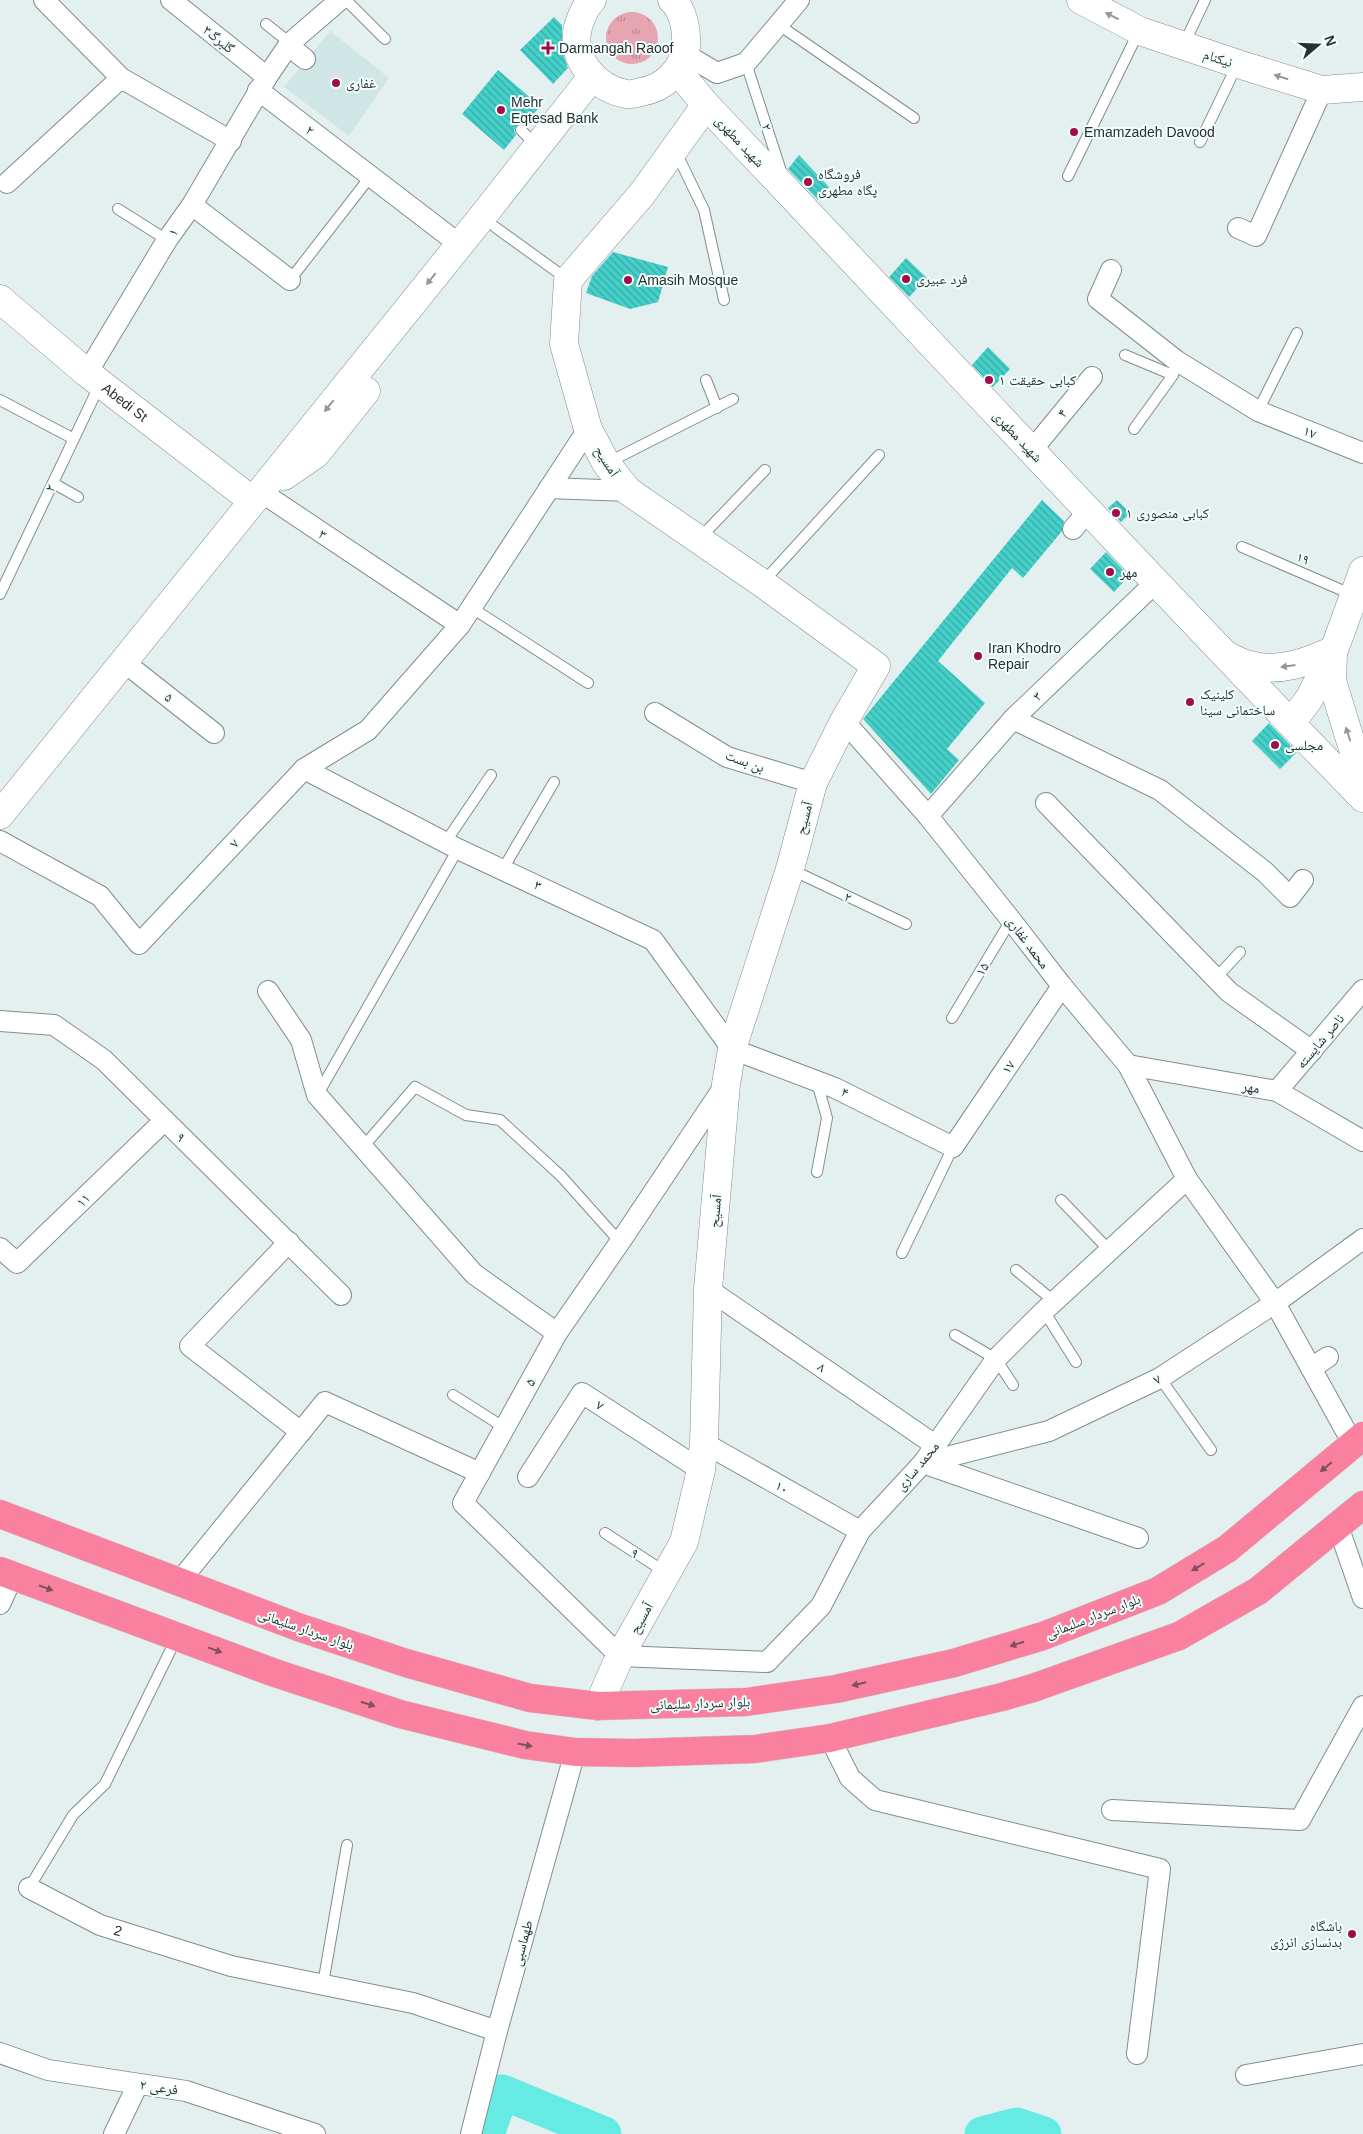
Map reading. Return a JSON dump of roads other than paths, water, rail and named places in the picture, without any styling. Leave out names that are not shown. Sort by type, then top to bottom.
[{"type":"highway","name":"بلوار سردار سلیمانی","points":[[0,1514],[298,1627],[406,1663],[530,1698],[598,1706],[746,1702],[836,1689],[954,1663],[1042,1636],[1158,1591],[1227,1549],[1358,1440]]},
{"type":"highway","points":[[7,1574],[275,1672],[400,1714],[525,1745],[575,1752],[634,1753],[755,1749],[830,1738],[1033,1688],[1179,1636],[1258,1591],[1363,1505]]},
{"type":"main road","points":[[590,1],[581,16],[575,45],[583,63],[598,82],[627,95],[652,90],[666,82],[681,62],[687,36],[683,18],[672,0]]},
{"type":"main road","name":"نیکنام","points":[[1081,0],[1140,30],[1183,46],[1322,90],[1363,87]]},
{"type":"main road","name":"شهید مطهری","points":[[681,62],[706,105],[1032,450],[1081,520],[1123,559],[1155,583],[1227,656],[1289,728],[1363,798]]},
{"type":"main road","points":[[0,815],[459,244],[529,138],[598,82]]},
{"type":"main road","points":[[262,491],[316,454],[495,227],[598,82]]},
{"type":"main road","points":[[568,280],[642,194],[706,105]]},
{"type":"main road","name":"آمسیح","points":[[568,280],[564,344],[588,429],[606,463],[628,491],[762,583],[876,666],[844,721],[813,783],[790,869],[732,1049],[726,1084],[708,1289],[704,1443],[701,1470],[684,1542],[620,1656],[598,1706]]},
{"type":"main road","name":"Abedi St","points":[[0,299],[94,378],[262,491]]},
{"type":"main road","points":[[1289,728],[1310,700],[1334,650],[1358,583]]},
{"type":"main road","points":[[1227,656],[1249,666],[1274,668],[1303,664],[1334,650]]},
{"type":"main road","points":[[1334,650],[1332,681],[1363,781]]},
{"type":"street","points":[[44,0],[121,78],[231,141]]},
{"type":"street","points":[[263,84],[290,44],[340,0]]},
{"type":"street","points":[[681,62],[717,73],[746,63],[799,0]]},
{"type":"street","name":"گلبرگ۳","points":[[177,2],[263,84]]},
{"type":"street","points":[[290,44],[305,59]]},
{"type":"street","points":[[7,183],[121,78]]},
{"type":"street","name":"۱","points":[[94,378],[168,240],[231,141],[263,84]]},
{"type":"street","name":"۲","points":[[263,84],[370,177],[459,244]]},
{"type":"street","points":[[1238,228],[1256,236],[1322,90]]},
{"type":"street","points":[[192,205],[290,280]]},
{"type":"street","name":"۱۷","points":[[1111,270],[1098,299],[1175,368],[1258,411],[1363,453]]},
{"type":"street","name":"۴","points":[[1032,450],[1092,377]]},
{"type":"street","name":"۷","points":[[0,841],[100,896],[138,944],[304,769],[368,730],[460,626],[588,429]]},
{"type":"street","points":[[549,488],[628,491]]},
{"type":"street","name":"۳","points":[[262,491],[460,626]]},
{"type":"street","name":"۳","points":[[928,816],[1013,719],[1155,583]]},
{"type":"street","name":"۵","points":[[124,662],[214,733]]},
{"type":"street","name":"بن بست","points":[[655,713],[727,756],[813,783]]},
{"type":"street","points":[[1013,719],[1160,790],[1266,872],[1290,897],[1303,880]]},
{"type":"street","name":"محمد غفاری","points":[[844,721],[928,816],[1012,920],[1062,986],[1128,1065],[1187,1179],[1319,1362],[1358,1440]]},
{"type":"street","name":"۳","points":[[304,769],[451,846],[504,869],[653,940],[732,1049]]},
{"type":"street","points":[[1046,803],[1229,992],[1312,1051]]},
{"type":"street","name":"۱۷","points":[[953,1147],[1062,986]]},
{"type":"street","name":"ناصر شایسته","points":[[1277,1091],[1363,990]]},
{"type":"street","points":[[268,991],[301,1040],[317,1095],[474,1274],[557,1332]]},
{"type":"street","name":"۹","points":[[0,1021],[54,1025],[104,1060],[341,1295]]},
{"type":"street","name":"۴","points":[[732,1049],[835,1088],[953,1147]]},
{"type":"street","name":"مهر","points":[[1128,1065],[1277,1091],[1363,1141]]},
{"type":"street","name":"۵","points":[[620,1656],[463,1502],[557,1332],[726,1084]]},
{"type":"street","name":"۱۱","points":[[0,1248],[18,1263],[164,1121]]},
{"type":"street","name":"محمد ساری","points":[[620,1656],[767,1662],[821,1606],[860,1531],[923,1463],[996,1359],[1187,1179]]},
{"type":"street","name":"۷","points":[[923,1463],[1049,1431],[1160,1378],[1275,1303],[1363,1239]]},
{"type":"street","points":[[289,1242],[190,1346],[300,1432]]},
{"type":"street","name":"۸","points":[[708,1289],[935,1445]]},
{"type":"street","name":"۷","points":[[528,1477],[582,1393],[701,1470]]},
{"type":"street","points":[[179,1582],[326,1402],[480,1472]]},
{"type":"street","name":"۱۰","points":[[704,1443],[860,1531]]},
{"type":"street","points":[[923,1463],[1138,1538]]},
{"type":"street","points":[[1338,1526],[1363,1598]]},
{"type":"street","points":[[0,1604],[7,1574]]},
{"type":"street","points":[[1112,1810],[1300,1820],[1363,1706]]},
{"type":"street","points":[[830,1738],[850,1778],[875,1800],[1160,1869],[1137,2054]]},
{"type":"street","name":"طهماسبی","points":[[471,2134],[497,2031],[575,1752]]},
{"type":"street","name":"2","points":[[29,1888],[100,1925],[231,1966],[413,2003],[497,2031]]},
{"type":"street","name":"فرعی ۲","points":[[0,2053],[48,2070],[186,2091],[315,2134]]},
{"type":"street","points":[[1246,2075],[1363,2054]]},
{"type":"street","points":[[114,2134],[138,2084]]},
{"type":"lane","points":[[346,0],[385,39]]},
{"type":"lane","points":[[1183,46],[1205,0]]},
{"type":"lane","points":[[266,24],[290,44]]},
{"type":"lane","points":[[779,25],[914,118]]},
{"type":"lane","points":[[1068,176],[1140,30]]},
{"type":"lane","name":"۲","points":[[746,63],[788,191]]},
{"type":"lane","points":[[1200,142],[1238,64]]},
{"type":"lane","points":[[675,149],[704,210],[724,300]]},
{"type":"lane","points":[[290,280],[370,177]]},
{"type":"lane","points":[[118,209],[168,240]]},
{"type":"lane","points":[[495,227],[568,280]]},
{"type":"lane","points":[[1258,411],[1297,333]]},
{"type":"lane","points":[[1125,354],[1175,368],[1134,429]]},
{"type":"lane","name":"۲","points":[[1,587],[74,439],[94,378]]},
{"type":"lane","points":[[706,380],[717,408]]},
{"type":"lane","points":[[606,463],[733,399]]},
{"type":"lane","points":[[0,400],[74,439]]},
{"type":"lane","points":[[762,583],[879,455]]},
{"type":"lane","points":[[700,540],[765,470]]},
{"type":"lane","points":[[53,482],[78,497]]},
{"type":"lane","name":"۱۹","points":[[1242,547],[1358,583]]},
{"type":"lane","points":[[472,608],[588,683]]},
{"type":"lane","points":[[317,1095],[491,775]]},
{"type":"lane","points":[[504,869],[554,782]]},
{"type":"lane","name":"۲","points":[[790,869],[906,924]]},
{"type":"lane","name":"۱۵","points":[[952,1018],[1012,920]]},
{"type":"lane","points":[[1216,978],[1240,952]]},
{"type":"lane","points":[[817,1172],[827,1118],[818,1082]]},
{"type":"lane","points":[[363,1147],[415,1087],[466,1114],[500,1120],[561,1176],[620,1242]]},
{"type":"lane","points":[[902,1253],[953,1147]]},
{"type":"lane","points":[[1062,1200],[1110,1251]]},
{"type":"lane","points":[[1016,1270],[1049,1307],[1076,1362]]},
{"type":"lane","points":[[955,1334],[996,1359],[1012,1385]]},
{"type":"lane","points":[[1160,1378],[1211,1450]]},
{"type":"lane","points":[[453,1396],[505,1428]]},
{"type":"lane","name":"۹","points":[[605,1533],[665,1573]]},
{"type":"lane","name":"2","points":[[29,1888],[73,1815],[105,1784],[178,1636]]},
{"type":"lane","points":[[322,1984],[347,1845]]},
{"type":"waterway","points":[[487,2134],[502,2092],[604,2134]]},
{"type":"waterway","points":[[982,2134],[1017,2125],[1044,2134]]},
{"type":"place","name":"Darmangah Raoof","points":[[548,48]]},
{"type":"place","name":"غفاری","points":[[336,83]]},
{"type":"place","name":"Mehr Eqtesad Bank","points":[[501,110]]},
{"type":"place","name":"Emamzadeh Davood","points":[[1074,132]]},
{"type":"place","name":"فروشگاه پگاه مطهری","points":[[808,182]]},
{"type":"place","name":"فرد عبیری","points":[[906,279]]},
{"type":"place","name":"Amasih Mosque","points":[[628,280]]},
{"type":"place","name":"کبابی حقیقت ۱","points":[[989,380]]},
{"type":"place","name":"کبابی منصوری ۱","points":[[1116,513]]},
{"type":"place","name":"مهر","points":[[1110,572]]},
{"type":"place","name":"Iran Khodro Repair","points":[[978,656]]},
{"type":"place","name":"کلینیک ساختمانی سینا","points":[[1190,702]]},
{"type":"place","name":"مجلسی","points":[[1275,745]]},
{"type":"place","name":"باشگاه بدنسازی انرژی","points":[[1352,1934]]}]
